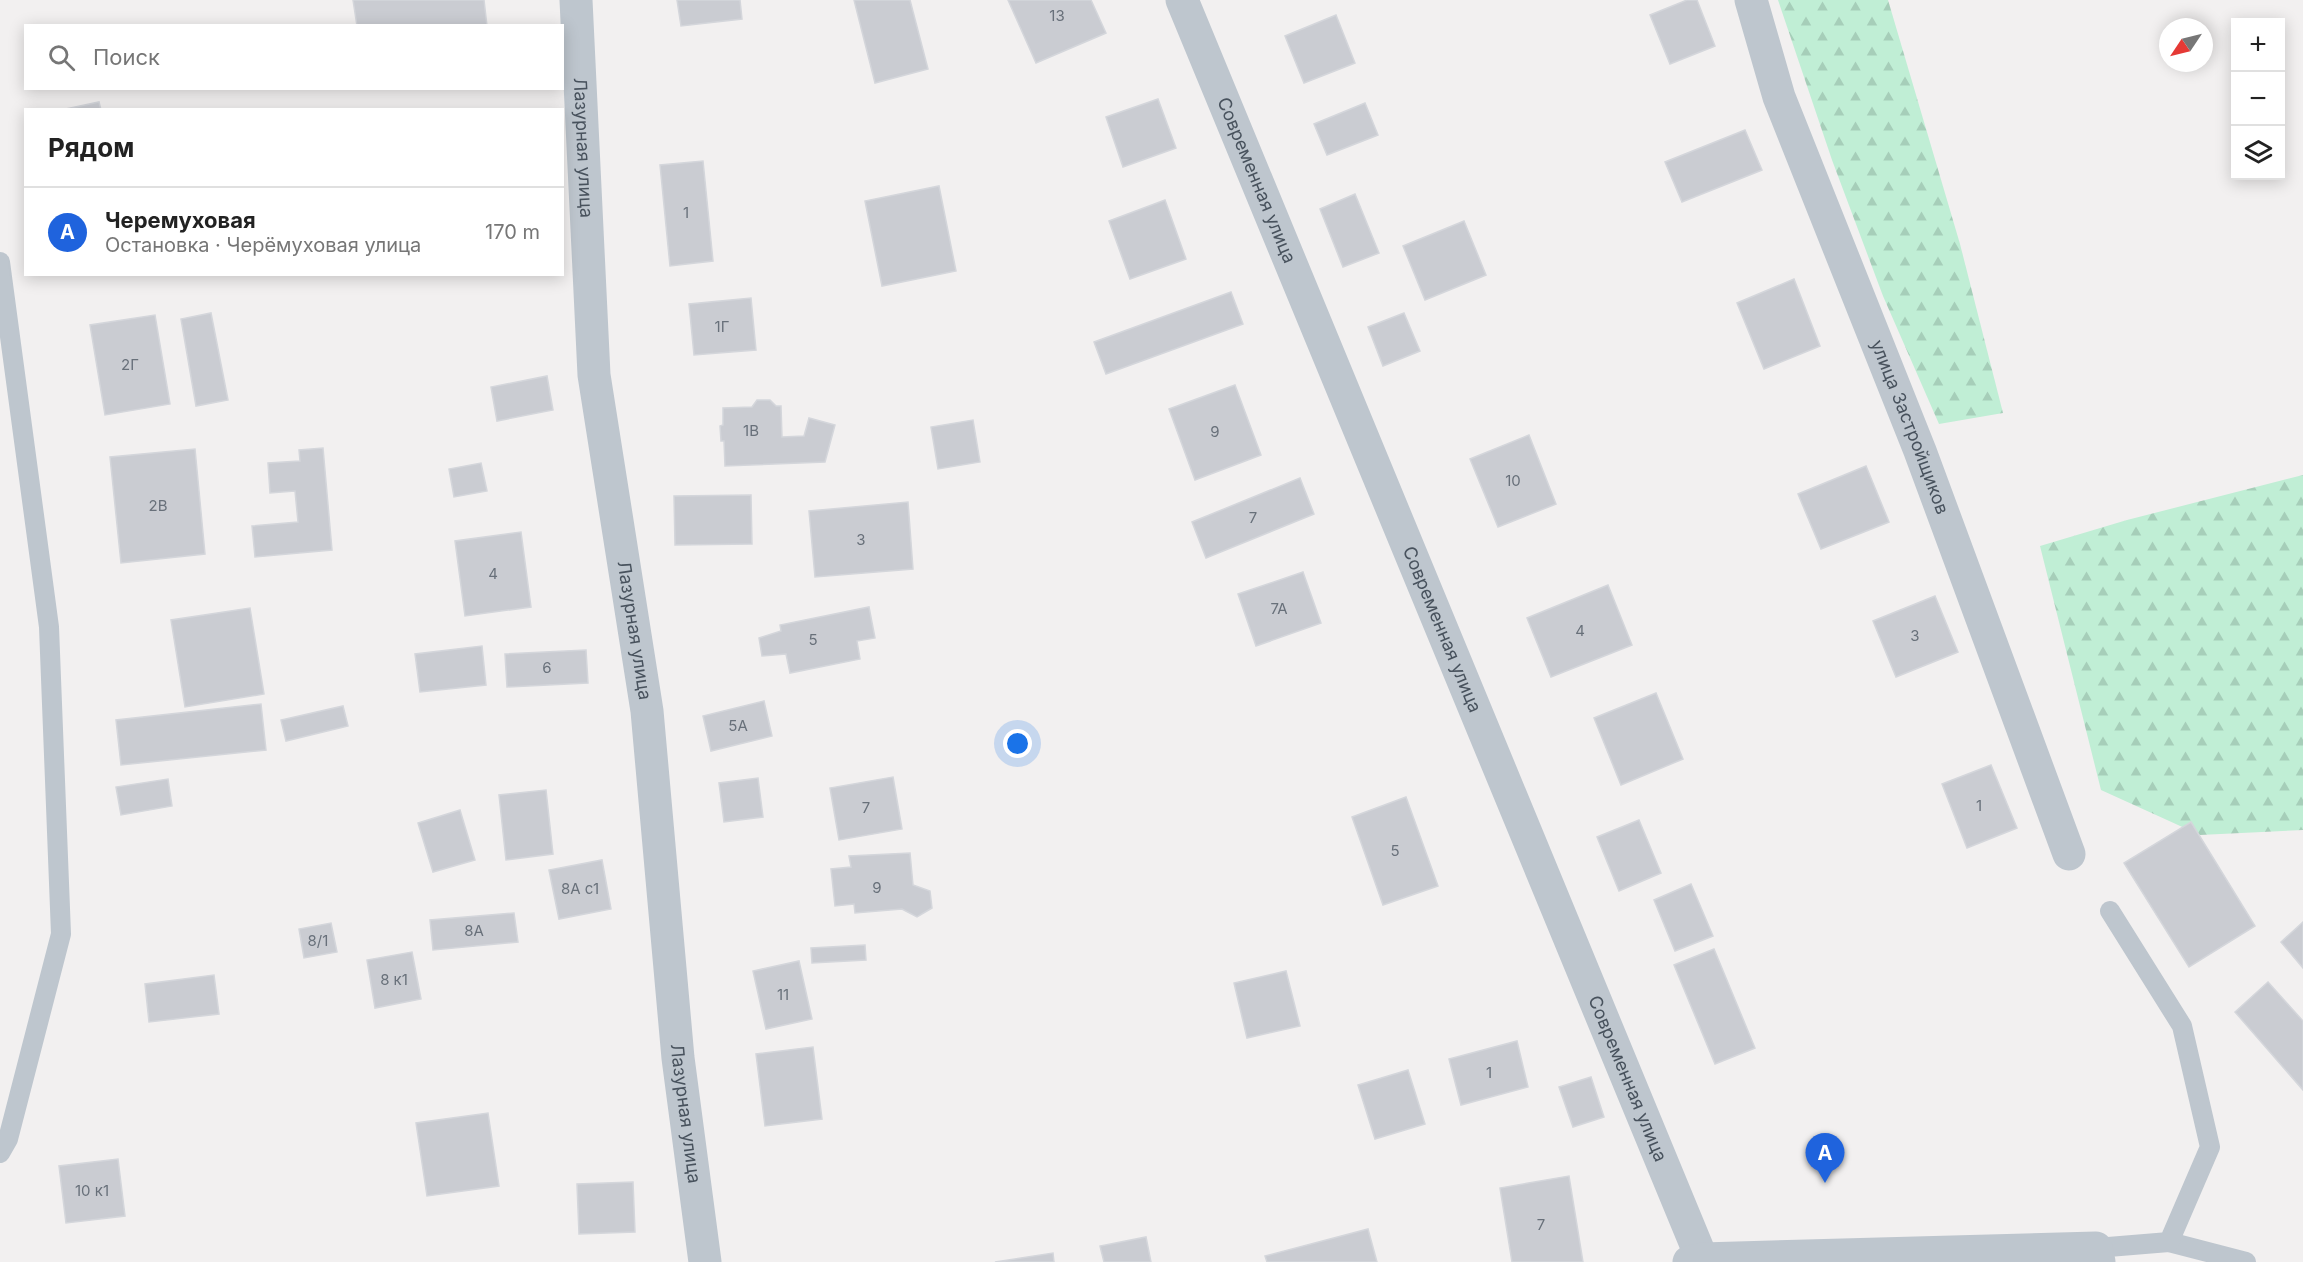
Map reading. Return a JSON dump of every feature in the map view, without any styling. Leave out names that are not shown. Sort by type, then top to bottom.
[{"type":"street","name":"Лазурная улица","points":[[576,0],[594,375],[647,711],[678,1058],[705,1262]]},
{"type":"street","name":"Современная улица","points":[[1182,0],[1695,1260]]},
{"type":"street","name":"улица Застройщиков","points":[[1751,0],[1779,97],[1920,451],[2069,854]]},
{"type":"street","points":[[1695,1260],[2097,1255]]},
{"type":"lane","points":[[0,262],[49,627],[61,934],[8,1139],[0,1153]]},
{"type":"lane","points":[[2110,911],[2182,1026],[2210,1147],[2169,1242]]},
{"type":"lane","points":[[2097,1255],[2169,1242],[2246,1262]]},
{"type":"green space","points":[[1778,0],[1888,0],[1960,244],[2003,413],[1939,424],[1883,296],[1832,160]]},
{"type":"green space","points":[[2303,475],[2303,830],[2200,835],[2101,790],[2040,546],[2127,520]]},
{"type":"building","points":[[353,0],[484,0],[487,24],[357,24]]},
{"type":"building","points":[[677,0],[740,0],[742,19],[681,26]]},
{"type":"building","points":[[854,0],[910,0],[928,69],[875,83]]},
{"type":"building","points":[[1008,0],[1091,0],[1106,33],[1036,63]]},
{"type":"building","points":[[1687,0],[1697,0],[1715,46],[1670,64],[1650,15]]},
{"type":"building","points":[[1336,15],[1355,63],[1304,83],[1285,36]]},
{"type":"building","points":[[1158,99],[1176,148],[1123,167],[1106,117]]},
{"type":"building","points":[[99,102],[100,108],[70,108]]},
{"type":"building","points":[[1365,103],[1378,135],[1327,155],[1314,124]]},
{"type":"building","points":[[1745,130],[1762,170],[1682,202],[1665,162]]},
{"type":"building","points":[[703,161],[713,261],[670,266],[660,165]]},
{"type":"building","points":[[939,186],[956,271],[882,286],[865,201]]},
{"type":"building","points":[[1355,194],[1379,253],[1343,267],[1320,209]]},
{"type":"building","points":[[1165,200],[1186,259],[1130,279],[1109,221]]},
{"type":"building","points":[[1464,221],[1486,275],[1425,300],[1403,246]]},
{"type":"building","points":[[1794,279],[1820,346],[1764,369],[1737,303]]},
{"type":"building","points":[[1231,292],[1243,324],[1106,374],[1094,342]]},
{"type":"building","points":[[751,298],[756,350],[694,355],[689,304]]},
{"type":"building","points":[[211,313],[228,400],[196,406],[181,319]]},
{"type":"building","points":[[1404,313],[1420,351],[1383,366],[1368,327]]},
{"type":"building","points":[[155,315],[170,404],[105,415],[90,325]]},
{"type":"building","points":[[547,376],[553,410],[497,421],[491,387]]},
{"type":"building","points":[[1235,385],[1261,455],[1195,480],[1169,409]]},
{"type":"building","points":[[757,400],[770,400],[776,406],[781,406],[782,437],[804,436],[809,418],[835,425],[825,462],[725,466],[724,441],[721,441],[720,426],[723,425],[723,408],[752,407]]},
{"type":"building","points":[[973,420],[980,462],[938,469],[931,427]]},
{"type":"building","points":[[1529,435],[1556,504],[1498,527],[1470,459]]},
{"type":"building","points":[[323,448],[332,550],[255,557],[252,526],[298,522],[295,491],[270,493],[268,463],[300,461],[299,450]]},
{"type":"building","points":[[195,449],[205,554],[121,563],[110,457]]},
{"type":"building","points":[[481,463],[487,491],[454,497],[449,469]]},
{"type":"building","points":[[1866,466],[1889,522],[1821,549],[1798,494]]},
{"type":"building","points":[[1300,478],[1314,514],[1206,558],[1192,522]]},
{"type":"building","points":[[751,495],[752,544],[675,545],[674,496]]},
{"type":"building","points":[[908,502],[913,569],[815,577],[809,511]]},
{"type":"building","points":[[521,532],[531,607],[465,616],[455,541]]},
{"type":"building","points":[[1303,572],[1321,623],[1256,646],[1238,594]]},
{"type":"building","points":[[1608,585],[1632,645],[1551,677],[1527,618]]},
{"type":"building","points":[[1935,596],[1958,652],[1896,677],[1873,621]]},
{"type":"building","points":[[869,607],[875,638],[857,641],[860,659],[790,673],[786,654],[762,656],[759,638],[781,631],[780,625]]},
{"type":"building","points":[[250,608],[264,694],[185,707],[171,620]]},
{"type":"building","points":[[482,646],[486,685],[420,692],[415,654]]},
{"type":"building","points":[[586,650],[588,683],[507,687],[505,654]]},
{"type":"building","points":[[1656,693],[1683,759],[1621,785],[1594,718]]},
{"type":"building","points":[[764,701],[772,736],[711,751],[703,716]]},
{"type":"building","points":[[261,704],[266,750],[121,765],[116,720]]},
{"type":"building","points":[[343,706],[348,726],[286,741],[281,720]]},
{"type":"building","points":[[1991,765],[2017,828],[1967,848],[1942,784]]},
{"type":"building","points":[[893,777],[902,829],[839,840],[830,788]]},
{"type":"building","points":[[758,778],[763,817],[724,822],[719,783]]},
{"type":"building","points":[[168,779],[172,806],[121,815],[116,787]]},
{"type":"building","points":[[546,790],[553,854],[506,860],[499,795]]},
{"type":"building","points":[[1406,797],[1438,886],[1383,905],[1352,817]]},
{"type":"building","points":[[460,810],[475,860],[433,872],[418,823]]},
{"type":"building","points":[[1639,820],[1661,873],[1619,891],[1597,837]]},
{"type":"building","points":[[2191,822],[2255,926],[2189,967],[2124,863]]},
{"type":"building","points":[[910,853],[913,885],[930,891],[932,908],[917,917],[902,909],[855,913],[854,904],[835,906],[831,869],[851,867],[849,856]]},
{"type":"building","points":[[602,860],[611,909],[559,919],[549,870]]},
{"type":"building","points":[[1691,884],[1713,936],[1675,951],[1654,900]]},
{"type":"building","points":[[514,913],[518,942],[433,950],[430,920]]},
{"type":"building","points":[[2303,922],[2303,968],[2281,942]]},
{"type":"building","points":[[331,923],[337,952],[304,958],[299,929]]},
{"type":"building","points":[[865,945],[866,960],[812,963],[811,948]]},
{"type":"building","points":[[1714,949],[1755,1048],[1715,1064],[1674,965]]},
{"type":"building","points":[[412,952],[421,999],[375,1008],[367,960]]},
{"type":"building","points":[[799,961],[812,1019],[766,1029],[753,971]]},
{"type":"building","points":[[1286,971],[1300,1026],[1247,1038],[1234,983]]},
{"type":"building","points":[[214,975],[219,1014],[149,1022],[145,984]]},
{"type":"building","points":[[2268,982],[2303,1021],[2303,1090],[2235,1012]]},
{"type":"building","points":[[1517,1041],[1528,1087],[1461,1105],[1449,1059]]},
{"type":"building","points":[[813,1047],[822,1119],[765,1126],[756,1054]]},
{"type":"building","points":[[1408,1070],[1425,1124],[1375,1139],[1358,1085]]},
{"type":"building","points":[[1591,1077],[1604,1117],[1573,1127],[1559,1087]]},
{"type":"building","points":[[488,1113],[499,1186],[427,1196],[416,1123]]},
{"type":"building","points":[[118,1159],[125,1216],[66,1223],[59,1166]]},
{"type":"building","points":[[1569,1176],[1583,1262],[1512,1262],[1500,1188]]},
{"type":"building","points":[[633,1182],[635,1232],[579,1234],[577,1184]]},
{"type":"building","points":[[1368,1229],[1377,1262],[1267,1262],[1265,1256]]},
{"type":"building","points":[[1146,1237],[1151,1262],[1104,1262],[1100,1246]]},
{"type":"building","points":[[1053,1253],[1054,1262],[995,1262]]},
{"type":"place","name":"Черемуховая","points":[[1825,1183]]}]
